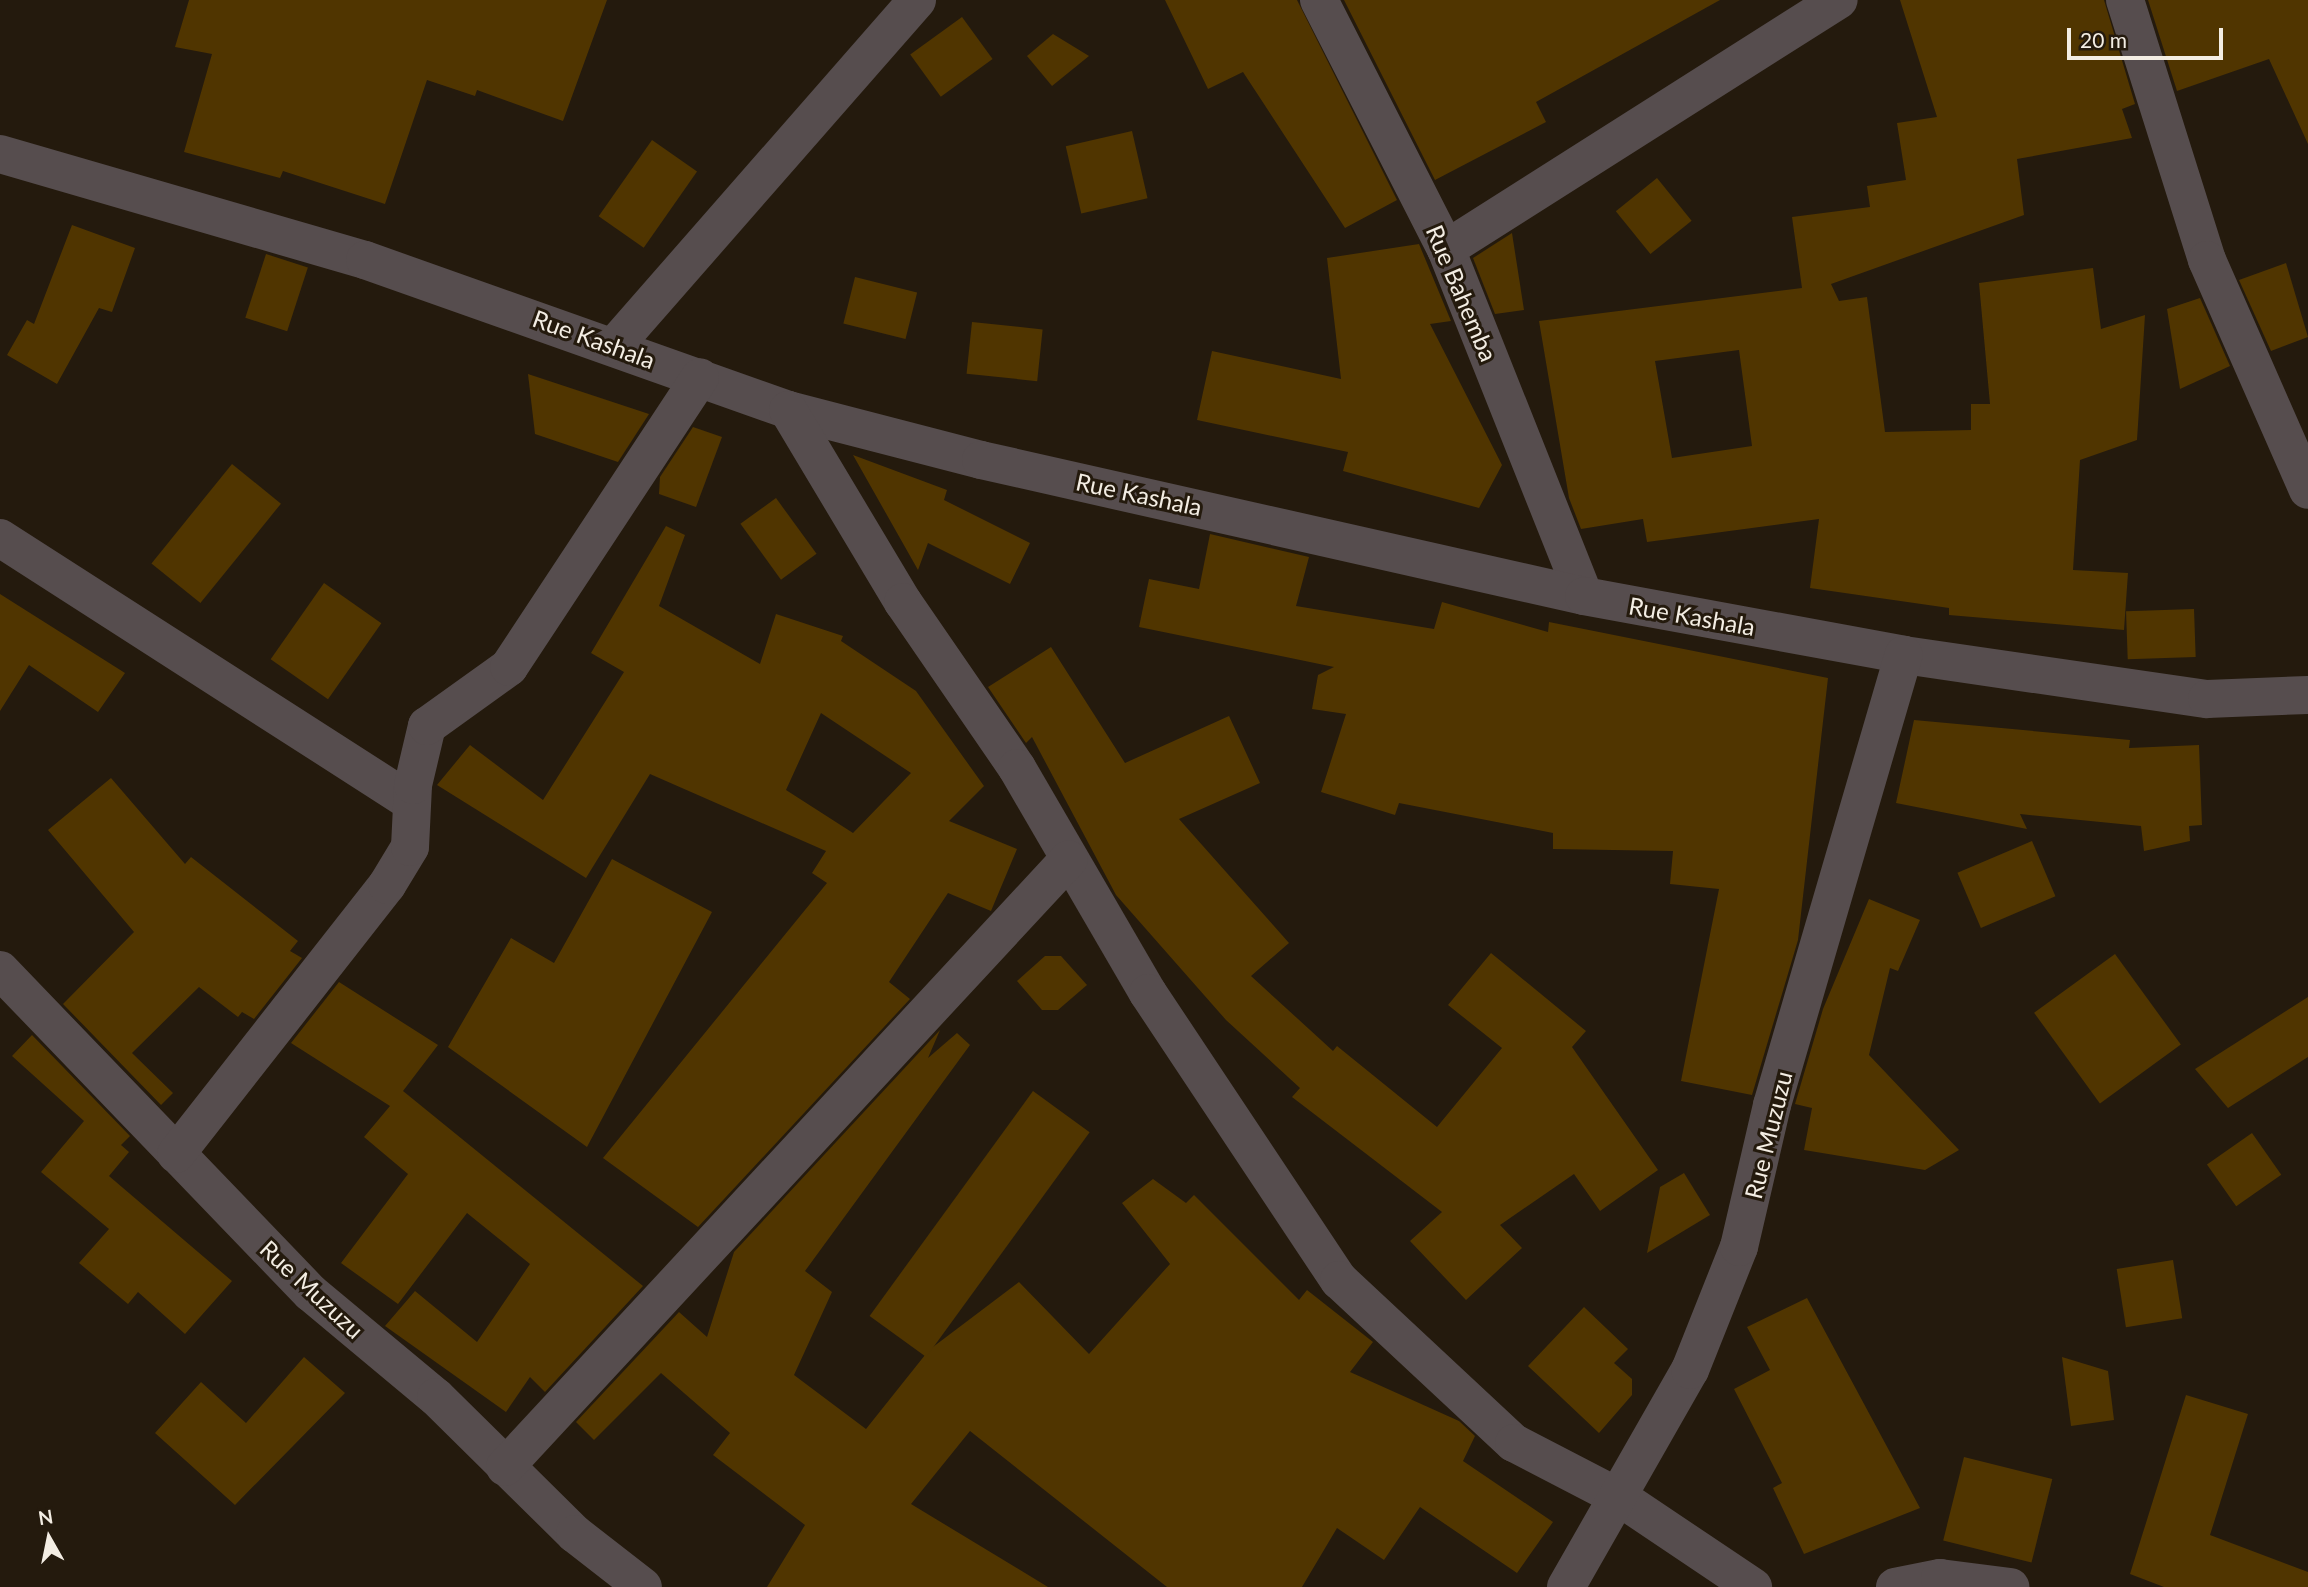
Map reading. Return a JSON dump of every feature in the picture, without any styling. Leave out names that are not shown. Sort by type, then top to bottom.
[{"type":"street","points":[[616,344],[918,0]]},
{"type":"street","name":"Rue Bahemba","points":[[1319,0],[1446,249],[1584,596]]},
{"type":"street","points":[[2125,0],[2207,260],[2308,490]]},
{"type":"street","points":[[1446,249],[1822,4]]},
{"type":"street","name":"Rue Kashala","points":[[0,154],[365,260],[616,344],[788,410],[1584,596],[1903,655],[2207,699],[2308,695]]},
{"type":"street","points":[[176,1154],[387,885],[410,847],[412,802],[427,726],[509,667],[700,377]]},
{"type":"street","points":[[788,410],[1069,859],[1148,993],[1339,1280],[1514,1443],[1622,1499],[1753,1587]]},
{"type":"street","points":[[0,538],[412,802]]},
{"type":"street","name":"Rue Muzuzu","points":[[1566,1587],[1622,1499],[1690,1370],[1739,1247],[1772,1105],[1903,655]]},
{"type":"street","points":[[505,1466],[1069,859]]},
{"type":"street","name":"Rue Muzuzu","points":[[0,970],[311,1293],[436,1397],[505,1466],[643,1587]]},
{"type":"street","points":[[1895,1587],[1940,1578],[2010,1587]]},
{"type":"building","points":[[189,0],[607,0],[563,121],[477,90],[475,96],[427,80],[385,204],[283,171],[280,178],[184,152],[212,54],[175,47]]},
{"type":"building","points":[[1165,0],[1297,0],[1397,200],[1345,228],[1243,72],[1208,89]]},
{"type":"building","points":[[1344,0],[1720,0],[1536,102],[1546,122],[1435,180]]},
{"type":"building","points":[[1900,0],[2104,0],[2135,104],[2122,109],[2132,138],[2017,159],[2024,215],[1831,284],[1839,301],[1867,297],[1885,432],[1971,430],[1971,404],[1990,404],[1979,283],[2093,268],[2101,329],[2145,315],[2137,440],[2080,460],[2073,570],[2128,573],[2124,630],[1949,615],[1949,608],[1810,588],[1819,519],[1647,542],[1643,519],[1581,529],[1569,498],[1539,321],[1802,288],[1792,217],[1870,207],[1867,186],[1906,180],[1897,123],[1937,117]],"holes":[[[1739,350],[1752,446],[1672,458],[1655,361]]]},
{"type":"building","points":[[2148,0],[2308,0],[2308,144],[2269,59],[2177,91]]},
{"type":"building","points":[[962,17],[993,59],[941,97],[910,55]]},
{"type":"building","points":[[1053,34],[1089,56],[1052,86],[1027,56]]},
{"type":"building","points":[[1132,131],[1148,198],[1081,214],[1066,146]]},
{"type":"building","points":[[652,140],[697,172],[644,248],[599,216]]},
{"type":"building","points":[[1657,178],[1692,221],[1650,254],[1616,211]]},
{"type":"building","points":[[72,225],[135,248],[112,312],[99,308],[57,384],[7,355],[27,320],[34,324]]},
{"type":"building","points":[[1512,233],[1524,310],[1495,314],[1473,258]]},
{"type":"building","points":[[1419,244],[1451,321],[1430,324],[1502,465],[1479,508],[1343,471],[1348,452],[1197,420],[1212,351],[1341,379],[1327,258]]},
{"type":"building","points":[[266,254],[308,268],[287,331],[245,318]]},
{"type":"building","points":[[2286,263],[2308,337],[2271,351],[2239,280]]},
{"type":"building","points":[[855,277],[917,292],[905,339],[843,324]]},
{"type":"building","points":[[2200,298],[2230,366],[2180,389],[2167,309]]},
{"type":"building","points":[[972,322],[1043,329],[1037,381],[967,374]]},
{"type":"building","points":[[528,374],[649,414],[618,462],[535,434]]},
{"type":"building","points":[[693,427],[722,437],[696,507],[659,494],[660,477]]},
{"type":"building","points":[[853,455],[947,490],[944,500],[1030,543],[1010,584],[928,543],[918,570]]},
{"type":"building","points":[[232,464],[281,504],[200,603],[151,563]]},
{"type":"building","points":[[776,498],[817,554],[781,580],[740,524]]},
{"type":"building","points":[[666,526],[685,535],[659,606],[760,664],[776,614],[843,636],[841,641],[916,691],[984,786],[949,821],[1017,849],[991,911],[948,893],[889,982],[910,999],[698,1227],[603,1158],[827,883],[812,873],[826,851],[650,774],[586,878],[437,785],[470,745],[543,800],[624,672],[591,653]],"holes":[[[821,713],[911,773],[853,833],[786,790]]]},
{"type":"building","points":[[1210,534],[1309,557],[1296,606],[1434,629],[1442,602],[1548,632],[1549,622],[1828,678],[1798,940],[1752,1095],[1681,1081],[1719,889],[1670,884],[1673,851],[1553,849],[1553,833],[1399,803],[1395,815],[1321,792],[1346,714],[1312,709],[1318,675],[1334,667],[1139,627],[1149,579],[1199,589]]},
{"type":"building","points":[[324,583],[381,623],[328,699],[271,659]]},
{"type":"building","points":[[0,594],[125,673],[98,712],[29,665],[0,711]]},
{"type":"building","points":[[2194,609],[2196,657],[2128,659],[2126,611]]},
{"type":"building","points":[[1051,647],[1125,763],[1229,716],[1260,783],[1179,819],[1289,943],[1251,976],[1333,1051],[1337,1046],[1437,1127],[1502,1048],[1448,1005],[1491,953],[1586,1031],[1572,1047],[1658,1170],[1600,1211],[1574,1174],[1500,1225],[1522,1248],[1466,1300],[1410,1241],[1442,1212],[1292,1097],[1300,1088],[1226,1020],[1116,895],[1032,737],[1026,743],[988,687]]},
{"type":"building","points":[[1914,720],[2130,740],[2129,748],[2199,745],[2202,825],[2189,826],[2190,841],[2144,851],[2141,826],[2020,814],[2027,829],[1896,803]]},
{"type":"building","points":[[111,778],[185,864],[191,857],[298,941],[290,951],[302,958],[254,1019],[242,1012],[238,1017],[199,987],[132,1053],[173,1093],[161,1105],[63,1004],[134,932],[48,830]]},
{"type":"building","points":[[2032,841],[2055,896],[1981,928],[1957,873]]},
{"type":"building","points":[[612,859],[712,912],[587,1147],[448,1047],[511,938],[554,963]]},
{"type":"building","points":[[1869,899],[1920,920],[1898,971],[1890,968],[1869,1055],[1959,1150],[1925,1170],[1804,1150],[1812,1108],[1795,1104],[1823,1009]]},
{"type":"building","points":[[2115,954],[2181,1045],[2100,1103],[2034,1013]]},
{"type":"building","points":[[1045,956],[1061,956],[1087,985],[1058,1010],[1042,1010],[1017,981]]},
{"type":"building","points":[[339,982],[438,1045],[403,1091],[643,1286],[545,1392],[530,1377],[506,1412],[385,1326],[415,1291],[477,1342],[530,1264],[467,1213],[398,1304],[341,1263],[408,1174],[364,1137],[390,1106],[291,1043]]},
{"type":"building","points":[[2308,997],[2308,1057],[2228,1108],[2195,1069]]},
{"type":"building","points":[[940,1030],[928,1058],[957,1033],[970,1045],[805,1271],[832,1292],[794,1375],[866,1429],[929,1350],[1019,1282],[1089,1354],[1170,1264],[1122,1203],[1153,1179],[1186,1203],[1194,1195],[1299,1300],[1307,1290],[1373,1342],[1350,1372],[1459,1421],[1475,1436],[1463,1461],[1553,1522],[1517,1573],[1420,1507],[1384,1560],[1337,1528],[1302,1587],[1167,1587],[970,1431],[911,1504],[1048,1587],[767,1587],[805,1525],[713,1455],[730,1433],[661,1373],[594,1440],[576,1422],[679,1312],[707,1337],[734,1252]]},
{"type":"building","points":[[32,1035],[130,1136],[121,1145],[129,1152],[109,1176],[232,1281],[185,1334],[138,1292],[128,1304],[79,1263],[109,1229],[41,1172],[84,1121],[12,1056]]},
{"type":"building","points":[[1033,1091],[1090,1132],[926,1357],[870,1316]]},
{"type":"building","points":[[2252,1133],[2281,1175],[2236,1206],[2207,1165]]},
{"type":"building","points":[[1684,1173],[1710,1215],[1647,1253],[1660,1187]]},
{"type":"building","points":[[2173,1260],[2182,1318],[2126,1327],[2117,1269]]},
{"type":"building","points":[[1807,1298],[1920,1508],[1804,1554],[1773,1488],[1782,1483],[1734,1389],[1770,1370],[1747,1327]]},
{"type":"building","points":[[1584,1307],[1628,1349],[1614,1363],[1632,1379],[1632,1395],[1599,1433],[1528,1366]]},
{"type":"building","points":[[304,1357],[345,1393],[235,1505],[155,1433],[201,1382],[246,1423]]},
{"type":"building","points":[[2062,1357],[2108,1371],[2114,1420],[2071,1426]]},
{"type":"building","points":[[2186,1395],[2248,1414],[2210,1535],[2308,1572],[2308,1587],[2164,1587],[2130,1574]]},
{"type":"building","points":[[1964,1457],[2052,1479],[2031,1562],[1943,1540]]}]
